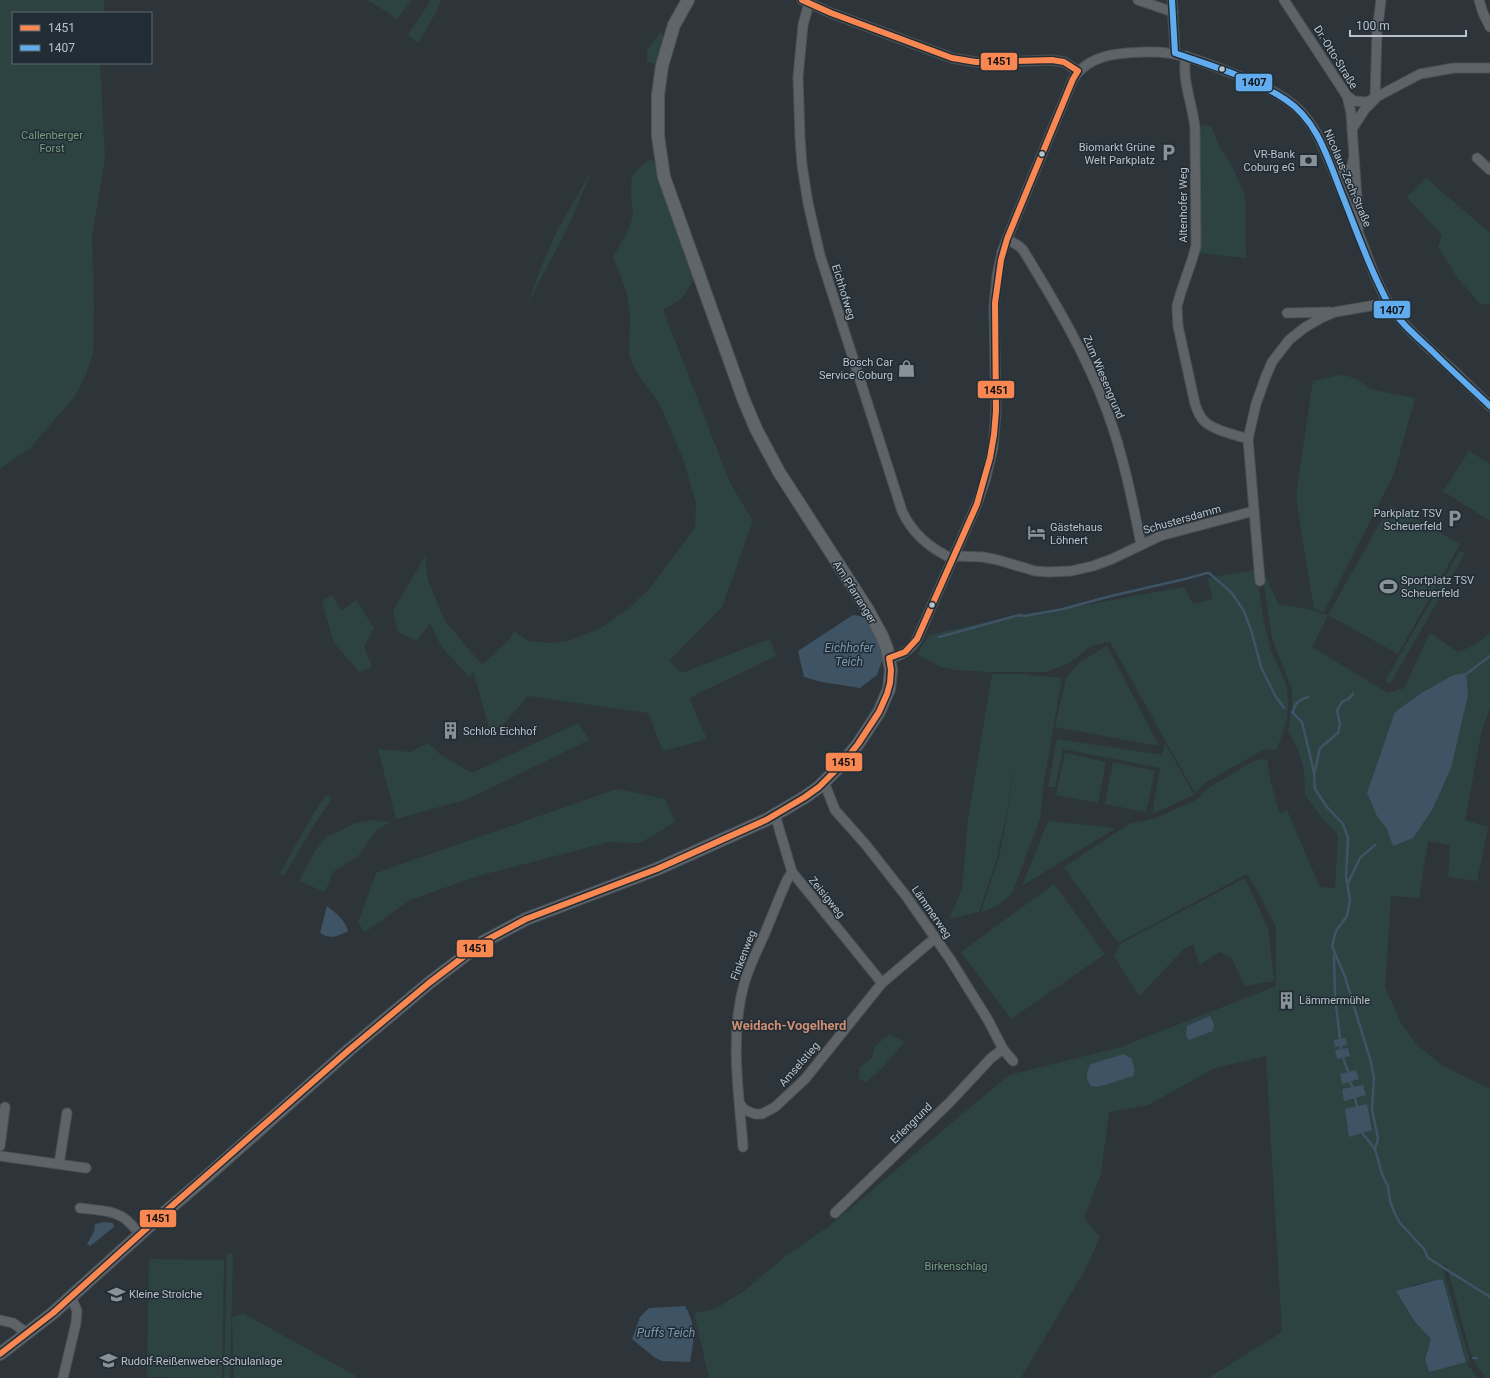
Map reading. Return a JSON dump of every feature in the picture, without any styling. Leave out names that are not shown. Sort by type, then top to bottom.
[{"type":"main road","name":"Am Pfarranger","points":[[0,1354],[53,1313],[140,1234],[349,1050],[429,983],[483,942],[508,928],[549,910],[654,870],[775,815],[805,797],[824,782],[842,764],[858,744],[879,712],[888,694],[891,670],[882,636],[868,610],[779,472],[756,429],[743,398],[664,177],[658,136],[657,112],[660,76],[674,25],[688,0]]},
{"type":"street","points":[[1138,0],[1173,12]]},
{"type":"street","points":[[1172,0],[1175,53]]},
{"type":"street","name":"Dr.-Otto-Straße","points":[[1284,0],[1347,96],[1351,113],[1359,235]]},
{"type":"street","points":[[1352,130],[1365,109],[1375,98],[1377,32],[1381,0]]},
{"type":"street","points":[[1480,0],[1483,13],[1490,27]]},
{"type":"street","points":[[805,2],[952,58],[976,62],[1052,60],[1064,62],[1078,71],[1073,79],[1002,252],[995,288],[996,411],[992,448],[985,481],[977,504],[917,639],[912,647],[904,654],[889,658]]},
{"type":"street","name":"Eichhofweg","points":[[805,2],[799,61],[800,138],[805,189],[820,255],[902,511],[915,532],[941,554],[953,558]]},
{"type":"street","name":"Nicolaus-Zech-Straße","points":[[1078,71],[1087,63],[1099,58],[1134,52],[1164,51],[1186,56],[1255,83],[1287,100],[1313,127],[1324,148],[1369,261],[1388,303],[1395,314],[1490,406]]},
{"type":"street","name":"Altenhofer Weg","points":[[1186,56],[1186,76],[1194,114],[1195,128],[1196,246],[1177,306],[1178,326],[1195,404],[1200,416],[1213,426],[1248,439]]},
{"type":"street","points":[[1347,96],[1354,100],[1364,102],[1375,98],[1420,74],[1454,68],[1490,68]]},
{"type":"street","points":[[1334,173],[1350,169],[1353,156]]},
{"type":"street","points":[[1477,158],[1490,170]]},
{"type":"street","name":"Zum Wiesengrund","points":[[1007,239],[1023,250],[1065,320],[1090,371],[1113,429],[1132,497],[1141,544]]},
{"type":"street","points":[[1287,313],[1335,312],[1388,303]]},
{"type":"street","points":[[1260,581],[1248,439],[1256,404],[1266,376],[1276,356],[1289,340],[1320,318],[1335,312]]},
{"type":"street","name":"Schustersdamm","points":[[953,558],[983,557],[1035,570],[1049,572],[1064,571],[1093,566],[1112,559],[1160,536],[1254,511]]},
{"type":"street","name":"Lämmerweg","points":[[824,782],[835,810],[885,868],[950,959],[988,1020],[1003,1049],[1013,1061]]},
{"type":"street","name":"Zeisigweg","points":[[775,815],[792,872],[882,983]]},
{"type":"street","name":"Finkenweg","points":[[744,1147],[736,1070],[737,1025],[745,981],[787,880],[792,872]]},
{"type":"street","name":"Amselstieg","points":[[740,1104],[745,1110],[755,1114],[768,1111],[775,1106],[804,1079],[882,983],[935,938]]},
{"type":"street","name":"Erlengrund","points":[[835,1213],[945,1107],[991,1058],[1003,1049]]},
{"type":"street","points":[[0,1146],[6,1107]]},
{"type":"street","points":[[59,1164],[67,1113]]},
{"type":"street","points":[[0,1156],[86,1168]]},
{"type":"street","points":[[80,1208],[109,1212],[121,1217],[128,1221],[140,1234]]},
{"type":"street","points":[[63,1378],[77,1317],[77,1307],[70,1297]]},
{"type":"street","points":[[0,1320],[12,1323],[27,1333]]},
{"type":"green space","name":"Callenberger Forst","points":[[0,0],[104,0],[104,12],[12,12],[12,64],[100,64],[105,157],[92,236],[94,305],[93,353],[86,374],[75,396],[30,448],[0,469]]},
{"type":"green space","points":[[368,0],[412,0],[397,19]]},
{"type":"green space","points":[[431,0],[441,0],[435,14],[418,43],[408,35]]},
{"type":"green space","points":[[661,31],[664,38],[657,64],[647,62],[647,51]]},
{"type":"green space","points":[[1202,125],[1210,126],[1212,128],[1221,150],[1230,162],[1245,195],[1246,258],[1199,253],[1201,237],[1200,128]]},
{"type":"green space","points":[[649,160],[654,161],[695,278],[682,298],[663,310],[730,483],[753,521],[722,607],[669,661],[682,673],[770,639],[776,656],[689,698],[707,739],[663,751],[648,713],[528,696],[501,727],[489,728],[473,670],[470,678],[441,646],[430,623],[417,641],[398,632],[393,611],[425,556],[428,581],[445,621],[482,665],[510,639],[514,631],[528,641],[550,643],[568,641],[601,628],[628,609],[649,589],[695,528],[696,503],[683,459],[660,405],[634,368],[629,355],[630,317],[627,293],[613,257],[631,224],[633,213],[631,189],[632,177],[636,170]]},
{"type":"green space","points":[[591,172],[568,227],[527,305],[557,231]]},
{"type":"green space","points":[[1426,178],[1490,233],[1490,305],[1480,304],[1457,277],[1438,247],[1442,235],[1407,197]]},
{"type":"green space","points":[[1340,375],[1349,376],[1356,379],[1369,389],[1415,398],[1394,474],[1324,612],[1314,609],[1297,504],[1297,488],[1313,381]]},
{"type":"green space","points":[[1469,451],[1490,464],[1490,521],[1443,491]]},
{"type":"green space","points":[[1390,505],[1460,544],[1398,654],[1328,615]]},
{"type":"green space","points":[[1460,551],[1465,553],[1390,684],[1385,681]]},
{"type":"green space","points":[[1256,570],[1269,645],[1284,679],[1288,693],[1288,710],[1285,726],[1276,750],[1265,749],[1206,782],[1195,793],[1110,642],[1088,648],[1070,663],[1045,672],[955,670],[941,667],[917,654],[929,635],[1024,614],[1025,616],[1184,587],[1193,604],[1213,599],[1207,578]]},
{"type":"green space","name":"Birkenschlag","points":[[1262,570],[1278,604],[1312,610],[1328,615],[1312,647],[1388,693],[1404,688],[1430,633],[1458,652],[1475,645],[1490,633],[1490,707],[1481,734],[1465,820],[1488,827],[1477,881],[1448,877],[1450,845],[1428,841],[1419,898],[1391,896],[1385,987],[1401,1023],[1418,1046],[1443,1066],[1490,1089],[1490,1378],[1487,1378],[1477,1367],[1470,1352],[1447,1266],[1443,1264],[1443,1270],[1470,1361],[1466,1362],[1478,1378],[1208,1378],[1282,1332],[1266,1056],[1215,1068],[1148,1105],[1109,1112],[1101,1174],[1084,1218],[1100,1237],[1085,1270],[1021,1378],[709,1378],[694,1313],[715,1309],[744,1291],[786,1256],[828,1227],[1009,1075],[1121,1047],[1276,986],[1276,927],[1247,874],[1118,943],[1064,867],[1129,824],[1156,818],[1196,800],[1210,787],[1253,761],[1267,759],[1270,780],[1280,814],[1287,810],[1320,887],[1335,888],[1338,835],[1321,817],[1305,795],[1304,769],[1297,747],[1288,732],[1292,708],[1292,689],[1272,638]],"holes":[[[1440,1279],[1443,1280],[1466,1361],[1425,1360],[1431,1339],[1415,1322],[1413,1285]]]},
{"type":"green space","points":[[332,595],[341,611],[356,600],[374,628],[364,647],[372,667],[359,672],[334,643],[322,601]]},
{"type":"green space","points":[[1107,646],[1159,746],[1055,727],[1066,678],[1079,663]]},
{"type":"green space","points":[[992,674],[1029,674],[1062,678],[1043,788],[1040,819],[1013,891],[1006,899],[990,909],[981,912],[1000,853],[1006,822],[1016,753],[1006,816],[996,861],[979,912],[949,919],[962,890],[968,819]]},
{"type":"green space","points":[[578,723],[589,740],[468,799],[396,819],[378,749],[410,752],[428,743],[441,755],[472,773]]},
{"type":"green space","points":[[1057,739],[1162,755],[1165,743],[1194,795],[1152,814],[1160,768],[1063,749],[1055,787],[1048,787]]},
{"type":"green space","points":[[1065,753],[1106,762],[1098,803],[1056,795]]},
{"type":"green space","points":[[1113,762],[1155,771],[1146,812],[1105,804]]},
{"type":"green space","points":[[617,789],[665,799],[675,822],[640,843],[609,842],[478,876],[410,900],[365,932],[358,923],[376,873]]},
{"type":"green space","points":[[326,795],[332,798],[284,876],[280,873],[312,816]]},
{"type":"green space","points":[[373,820],[390,822],[377,830],[358,856],[333,872],[325,892],[299,881],[315,851],[328,835],[336,833],[353,824]]},
{"type":"green space","points":[[1048,821],[1116,828],[1022,886]]},
{"type":"green space","points":[[1245,878],[1268,928],[1274,981],[1245,986],[1231,957],[1219,952],[1200,965],[1193,944],[1183,950],[1139,996],[1114,956],[1120,944]]},
{"type":"green space","points":[[1054,884],[1105,954],[1011,1019],[961,952]]},
{"type":"green space","points":[[890,1034],[904,1042],[883,1067],[866,1082],[859,1079],[859,1068],[872,1058],[875,1046]]},
{"type":"green space","points":[[227,1254],[233,1254],[230,1378],[224,1378]]},
{"type":"green space","points":[[149,1259],[224,1260],[222,1378],[147,1377]]},
{"type":"green space","points":[[243,1313],[356,1376],[355,1378],[234,1378],[232,1317]]},
{"type":"water","name":"Eichhofer Teich","points":[[853,615],[866,617],[874,631],[883,658],[877,675],[860,688],[822,682],[804,677],[798,651]]},
{"type":"water","points":[[1466,673],[1468,695],[1451,768],[1432,810],[1413,838],[1393,846],[1387,829],[1377,816],[1367,793],[1395,712],[1423,692],[1454,675]]},
{"type":"water","points":[[327,906],[337,914],[347,927],[348,931],[338,936],[331,937],[320,933]]},
{"type":"water","points":[[1210,1016],[1214,1024],[1213,1031],[1189,1040],[1186,1036],[1187,1026]]},
{"type":"water","points":[[1346,1038],[1347,1045],[1335,1047],[1334,1040]]},
{"type":"water","points":[[1348,1048],[1350,1056],[1337,1059],[1335,1050]]},
{"type":"water","points":[[1124,1054],[1132,1059],[1135,1071],[1133,1076],[1098,1087],[1091,1086],[1087,1075],[1091,1064]]},
{"type":"water","points":[[1356,1070],[1359,1079],[1342,1084],[1340,1074]]},
{"type":"water","points":[[1363,1085],[1366,1095],[1344,1101],[1342,1089]]},
{"type":"water","points":[[1367,1104],[1372,1130],[1349,1137],[1345,1109]]},
{"type":"water","points":[[104,1222],[113,1223],[114,1227],[90,1246],[87,1244],[94,1232],[95,1224]]},
{"type":"water","points":[[1440,1279],[1443,1280],[1466,1362],[1430,1372],[1425,1360],[1431,1339],[1415,1322],[1396,1291]]},
{"type":"water","name":"Puffs Teich","points":[[685,1306],[689,1313],[694,1333],[690,1362],[662,1361],[654,1357],[632,1339],[640,1317],[649,1308]]},
{"type":"waterway","points":[[939,637],[1019,615],[1024,616],[1063,609],[1209,573],[1231,592],[1244,611],[1261,667],[1276,697],[1284,708]]},
{"type":"waterway","points":[[1465,675],[1490,656]]},
{"type":"waterway","points":[[1315,771],[1320,748],[1338,733],[1340,724],[1337,710],[1342,702],[1353,694]]},
{"type":"waterway","points":[[1293,713],[1294,707],[1298,702],[1308,697]]},
{"type":"waterway","points":[[1292,712],[1302,722],[1314,772],[1315,789],[1327,807],[1343,824],[1348,838],[1346,877],[1350,900],[1347,916],[1336,931],[1332,946],[1345,977],[1371,1062],[1374,1078],[1372,1109],[1378,1139],[1375,1149]]},
{"type":"waterway","points":[[1348,883],[1360,858],[1375,845]]},
{"type":"waterway","points":[[1334,956],[1335,996],[1340,1039]]},
{"type":"waterway","points":[[1343,1057],[1348,1072]]},
{"type":"waterway","points":[[1350,1082],[1353,1087]]},
{"type":"waterway","points":[[1355,1098],[1357,1106]]},
{"type":"waterway","points":[[1362,1133],[1375,1149],[1382,1174],[1388,1186],[1390,1201],[1400,1223],[1424,1249],[1428,1258],[1490,1297]]},
{"type":"transit line","name":"1451","points":[[0,1354],[53,1313],[349,1050],[429,983],[483,942],[526,919],[657,869],[766,820],[819,787],[842,764],[858,744],[879,712],[890,683],[891,670],[889,658],[905,652],[917,639],[977,504],[990,458],[994,435],[996,411],[995,303],[1001,260],[1007,239],[1073,79],[1078,71],[1064,62],[1052,60],[976,62],[952,58],[831,13],[802,0]]},
{"type":"transit line","name":"1407","points":[[1172,0],[1175,53],[1232,73],[1260,85],[1286,100],[1297,108],[1306,118],[1314,129],[1326,154],[1369,262],[1381,290],[1392,310],[1408,328],[1490,406]]},
{"type":"place","name":"Biomarkt Grüne Welt Parkplatz","points":[[1168,153]]},
{"type":"place","name":"VR-Bank Coburg eG","points":[[1308,160]]},
{"type":"place","name":"Bosch Car Service Coburg","points":[[906,368]]},
{"type":"place","name":"Parkplatz TSV Scheuerfeld","points":[[1455,519]]},
{"type":"place","name":"Gästehaus Löhnert","points":[[1037,533]]},
{"type":"place","name":"Sportplatz TSV Scheuerfeld","points":[[1388,586]]},
{"type":"place","name":"Schloß Eichhof","points":[[450,731]]},
{"type":"place","name":"Lämmermühle","points":[[1286,1000]]},
{"type":"place","name":"Kleine Strolche","points":[[116,1294]]},
{"type":"place","name":"Rudolf-Reißenweber-Schulanlage","points":[[108,1361]]},
{"type":"district","name":"Weidach-Vogelherd","points":[[789,1025]]}]
